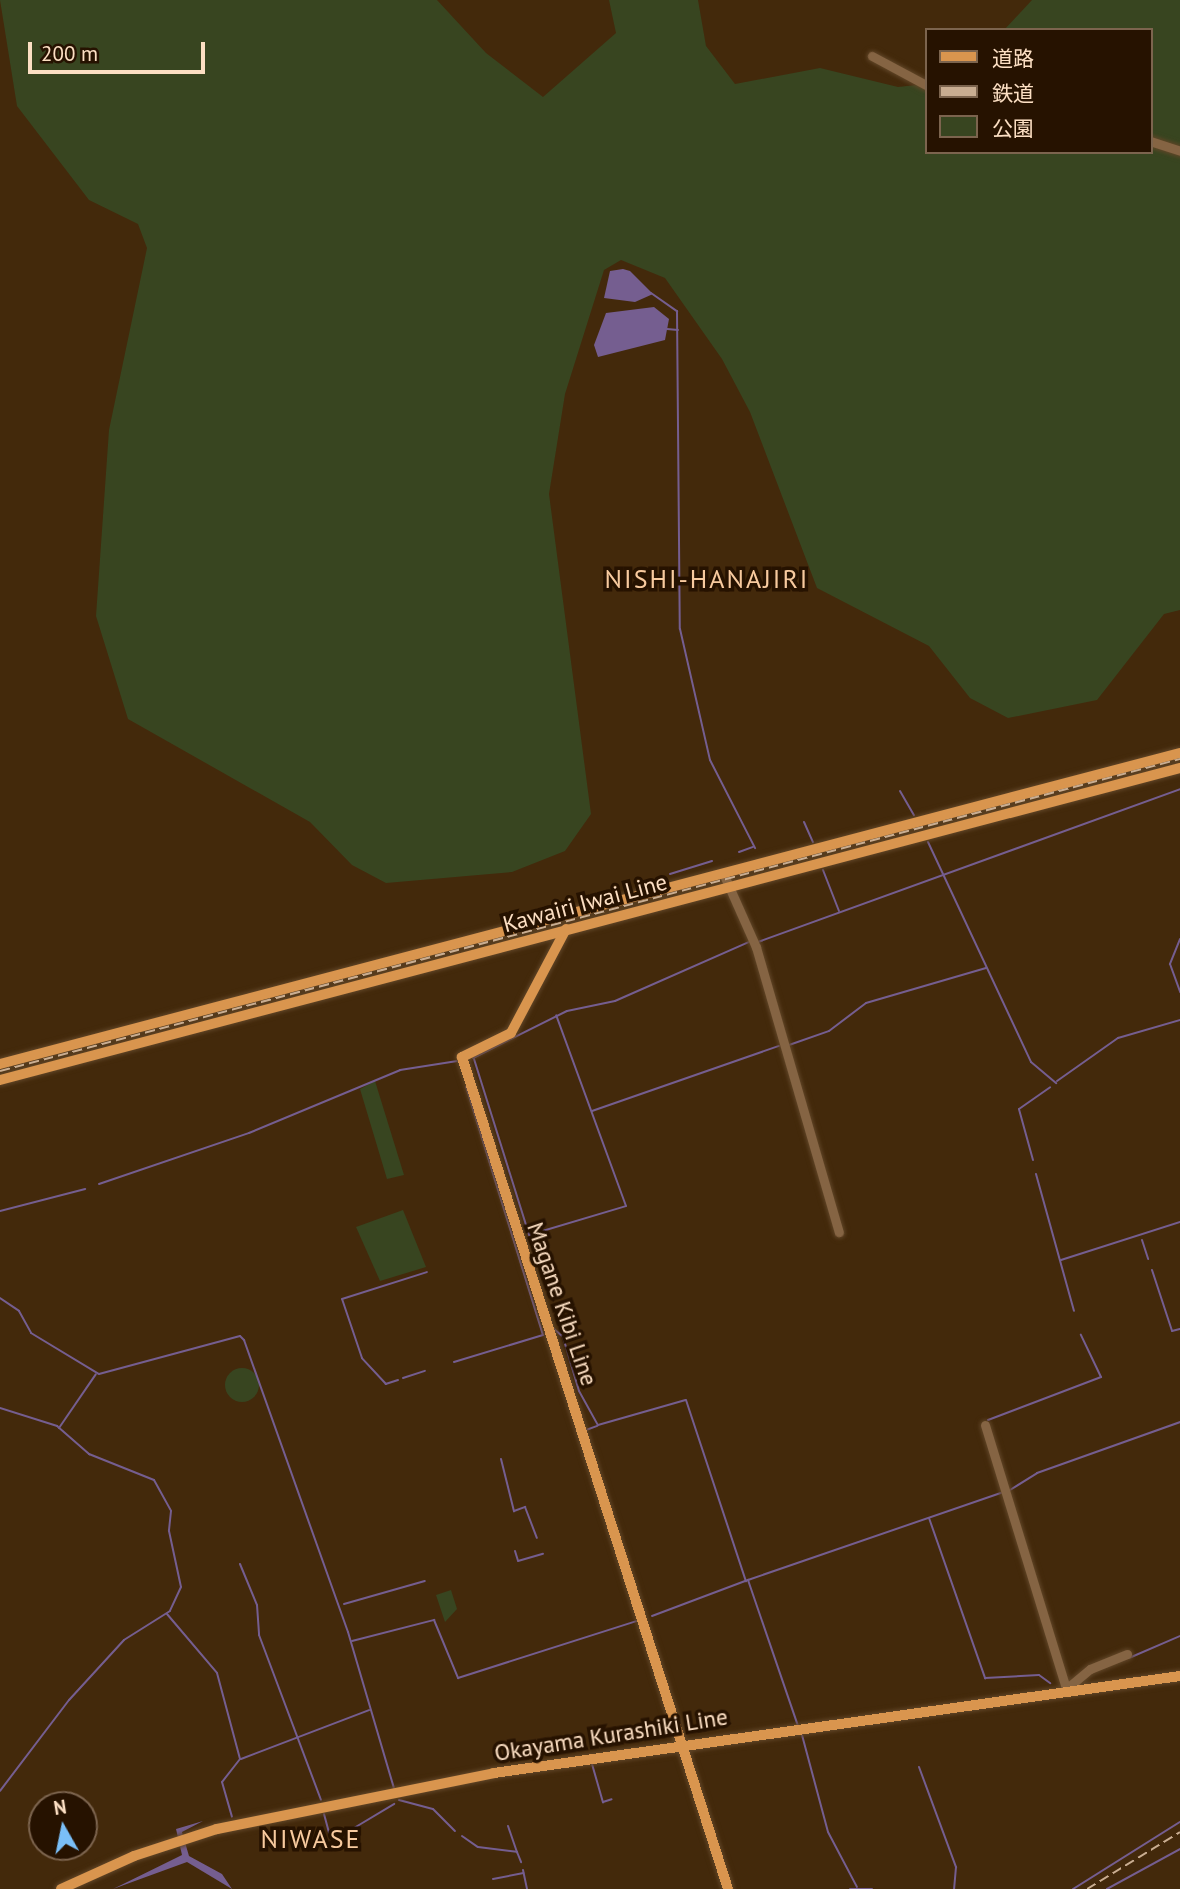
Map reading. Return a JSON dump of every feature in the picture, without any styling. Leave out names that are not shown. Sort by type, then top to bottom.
[{"type":"main road","name":"Kawairi Iwai Line","points":[[0,1065],[1180,753]]},
{"type":"main road","name":"Kawairi Iwai Line","points":[[0,1080],[1180,768]]},
{"type":"main road","name":"Magane Kibi Line","points":[[571,913],[566,931],[511,1033],[462,1057],[682,1744]]},
{"type":"main road","name":"Okayama Kurashiki Line","points":[[61,1889],[181,1840],[494,1773],[682,1744],[1180,1676]]},
{"type":"main road","points":[[682,1744],[728,1889]]},
{"type":"street","points":[[872,56],[925,84]]},
{"type":"street","points":[[1152,142],[1180,151]]},
{"type":"street","points":[[723,873],[755,942],[839,1232]]},
{"type":"street","points":[[985,1425],[1066,1689],[1090,1668],[1127,1654]]},
{"type":"green space","points":[[0,0],[437,0],[486,53],[543,97],[616,33],[609,0],[698,0],[706,46],[735,84],[820,68],[898,87],[925,84],[925,154],[1152,154],[1152,28],[1006,28],[1032,0],[1180,0],[1180,610],[1164,614],[1097,700],[1008,718],[970,698],[929,646],[817,588],[750,412],[722,359],[665,278],[621,260],[604,270],[565,394],[549,494],[591,814],[565,851],[512,872],[386,883],[352,865],[310,822],[128,719],[96,616],[109,430],[147,248],[138,224],[89,200],[17,106]]},
{"type":"green space","points":[[375,1081],[404,1175],[387,1179],[360,1089]]},
{"type":"green space","points":[[403,1210],[426,1267],[380,1281],[356,1227]]},
{"type":"green space","points":[[242,1368],[254,1373],[259,1385],[254,1397],[242,1402],[230,1397],[225,1385],[230,1373]]},
{"type":"green space","points":[[451,1590],[457,1609],[445,1622],[436,1595]]},
{"type":"shaded area","points":[[610,271],[630,271],[653,294],[635,302],[604,298]]},
{"type":"shaded area","points":[[654,307],[669,319],[665,340],[598,357],[594,345],[606,313]]},
{"type":"shaded area","points":[[203,1821],[182,1832],[189,1856],[222,1874],[232,1889],[187,1862],[113,1889],[182,1855],[176,1829]]},
{"type":"waterway","points":[[651,293],[677,311],[680,629],[710,760],[755,848]]},
{"type":"waterway","points":[[667,329],[678,330]]},
{"type":"waterway","points":[[758,942],[1180,789]]},
{"type":"waterway","points":[[900,791],[914,815]]},
{"type":"waterway","points":[[804,822],[813,842]]},
{"type":"waterway","points":[[928,842],[1031,1062],[1056,1083]]},
{"type":"waterway","points":[[739,852],[753,847]]},
{"type":"waterway","points":[[670,874],[712,861]]},
{"type":"waterway","points":[[823,870],[839,911]]},
{"type":"waterway","points":[[1180,939],[1170,964],[1180,992]]},
{"type":"waterway","points":[[473,1058],[567,1011],[615,1001],[749,942]]},
{"type":"waterway","points":[[789,1045],[829,1031],[866,1003],[986,968]]},
{"type":"waterway","points":[[474,1059],[529,1235],[626,1206],[556,1015]]},
{"type":"waterway","points":[[1057,1081],[1118,1038],[1180,1020]]},
{"type":"waterway","points":[[592,1111],[779,1046]]},
{"type":"waterway","points":[[99,1184],[249,1133],[400,1070],[457,1061]]},
{"type":"waterway","points":[[454,1362],[543,1335],[466,1087]]},
{"type":"waterway","points":[[1033,1160],[1019,1109],[1050,1087]]},
{"type":"waterway","points":[[1036,1174],[1074,1311]]},
{"type":"waterway","points":[[0,1211],[85,1189]]},
{"type":"waterway","points":[[1061,1260],[1180,1222]]},
{"type":"waterway","points":[[1142,1240],[1148,1259]]},
{"type":"waterway","points":[[1152,1270],[1172,1331],[1180,1329]]},
{"type":"waterway","points":[[398,1380],[386,1384],[362,1358],[342,1299],[427,1272]]},
{"type":"waterway","points":[[0,1298],[19,1311],[31,1333],[99,1374],[240,1336],[244,1340],[348,1632],[394,1788]]},
{"type":"waterway","points":[[553,1328],[563,1337],[579,1391],[598,1425],[686,1400],[746,1581]]},
{"type":"waterway","points":[[988,1420],[1101,1377],[1081,1335]]},
{"type":"waterway","points":[[403,1378],[425,1371]]},
{"type":"waterway","points":[[59,1428],[96,1374]]},
{"type":"waterway","points":[[0,1408],[57,1426],[89,1454],[154,1480],[171,1511],[169,1531],[181,1587],[170,1611],[124,1640],[69,1700],[0,1791]]},
{"type":"waterway","points":[[1010,1490],[1037,1473],[1180,1422]]},
{"type":"waterway","points":[[586,1430],[597,1426]]},
{"type":"waterway","points":[[501,1459],[514,1511],[525,1507],[537,1538]]},
{"type":"waterway","points":[[748,1580],[1001,1493]]},
{"type":"waterway","points":[[929,1518],[985,1678],[1039,1675],[1050,1683]]},
{"type":"waterway","points":[[515,1551],[518,1561],[543,1554]]},
{"type":"waterway","points":[[240,1564],[257,1605],[259,1635],[321,1800]]},
{"type":"waterway","points":[[652,1616],[748,1580],[798,1726]]},
{"type":"waterway","points":[[344,1604],[425,1581]]},
{"type":"waterway","points":[[167,1614],[217,1673],[240,1759],[222,1782],[232,1817]]},
{"type":"waterway","points":[[352,1641],[434,1620],[458,1678],[637,1621]]},
{"type":"waterway","points":[[1129,1658],[1180,1636]]},
{"type":"waterway","points":[[241,1759],[369,1710]]},
{"type":"waterway","points":[[802,1735],[828,1832],[857,1887]]},
{"type":"waterway","points":[[592,1764],[603,1802],[612,1799]]},
{"type":"waterway","points":[[919,1767],[956,1867],[954,1889]]},
{"type":"waterway","points":[[399,1800],[433,1809],[455,1831]]},
{"type":"waterway","points":[[324,1814],[329,1833],[354,1828],[394,1804]]},
{"type":"waterway","points":[[1073,1889],[1180,1822]]},
{"type":"waterway","points":[[508,1826],[517,1852]]},
{"type":"waterway","points":[[462,1836],[478,1847],[517,1852],[521,1862]]},
{"type":"waterway","points":[[1107,1889],[1180,1849]]},
{"type":"waterway","points":[[523,1870],[527,1889]]},
{"type":"waterway","points":[[493,1879],[523,1873]]},
{"type":"waterway","points":[[850,1889],[872,1889]]},
{"type":"railway","points":[[0,1071],[1180,759]]},
{"type":"railway","points":[[1087,1889],[1180,1832]]},
{"type":"district","name":"NISHI-HANAJIRI","points":[[707,579]]},
{"type":"district","name":"NIWASE","points":[[311,1839]]}]
